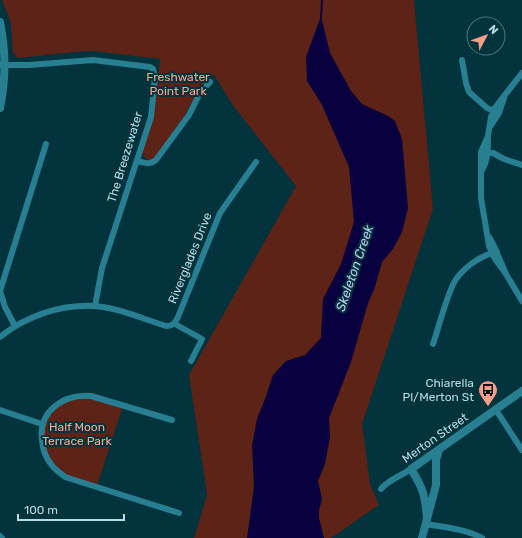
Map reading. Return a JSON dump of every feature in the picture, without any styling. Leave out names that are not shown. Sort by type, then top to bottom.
[{"type":"street","points":[[0,22],[3,37],[3,93],[0,108]]},
{"type":"street","name":"The Breezewater","points":[[2,65],[29,65],[93,60],[150,66],[153,69],[155,77],[151,117],[102,268],[98,282],[98,293],[95,306]]},
{"type":"street","points":[[462,60],[468,89],[481,102],[496,111]]},
{"type":"street","points":[[522,73],[496,111],[490,127],[481,171],[481,198],[488,236],[493,253],[522,301]]},
{"type":"street","points":[[137,161],[153,163],[156,160],[189,115],[200,93],[210,82]]},
{"type":"street","points":[[15,326],[5,307],[0,291],[46,144]]},
{"type":"street","points":[[485,153],[492,158],[504,159],[522,166]]},
{"type":"street","name":"Riverglades Drive","points":[[174,324],[178,318],[220,213],[256,162]]},
{"type":"street","points":[[433,344],[453,284],[463,271],[484,255],[493,253]]},
{"type":"street","points":[[0,337],[26,320],[56,309],[95,306],[115,310],[166,326],[171,326],[174,324],[202,338],[191,361]]},
{"type":"street","name":"Merton Street","points":[[381,489],[388,482],[397,478],[439,450],[522,391]]},
{"type":"street","points":[[172,420],[91,396],[80,395],[69,398],[54,407],[42,424],[43,450],[51,465],[65,477],[179,513]]},
{"type":"street","points":[[0,410],[42,424]]},
{"type":"street","points":[[496,410],[522,450]]},
{"type":"street","points":[[422,538],[436,484],[436,460],[439,450]]},
{"type":"street","points":[[411,469],[425,496],[426,521]]},
{"type":"street","points":[[426,521],[482,538]]},
{"type":"green space","name":"Freshwater Point Park","points":[[2,0],[414,0],[433,209],[362,424],[370,484],[379,505],[331,538],[194,538],[207,495],[189,375],[296,186],[232,104],[214,75],[206,77],[206,83],[198,92],[183,118],[154,159],[147,160],[142,153],[153,117],[160,59],[93,51],[18,58],[13,53],[11,23]]},
{"type":"green space","name":"Half Moon Terrace Park","points":[[80,395],[123,406],[97,486],[65,477],[51,465],[42,436],[48,414],[54,407]]},
{"type":"water","points":[[321,16],[330,53],[351,91],[362,104],[388,116],[395,121],[402,139],[408,208],[402,232],[393,249],[382,262],[374,290],[368,303],[351,362],[329,418],[330,437],[325,464],[318,481],[322,499],[319,510],[319,518],[324,538],[247,538],[254,487],[252,445],[257,419],[273,375],[286,361],[305,355],[321,338],[323,299],[341,264],[354,222],[349,167],[322,105],[307,81],[306,57]]},
{"type":"waterway","name":"Skeleton Creek","points":[[321,18],[322,0]]},
{"type":"place","name":"Chiarella Pl/Merton St","points":[[488,407]]}]
